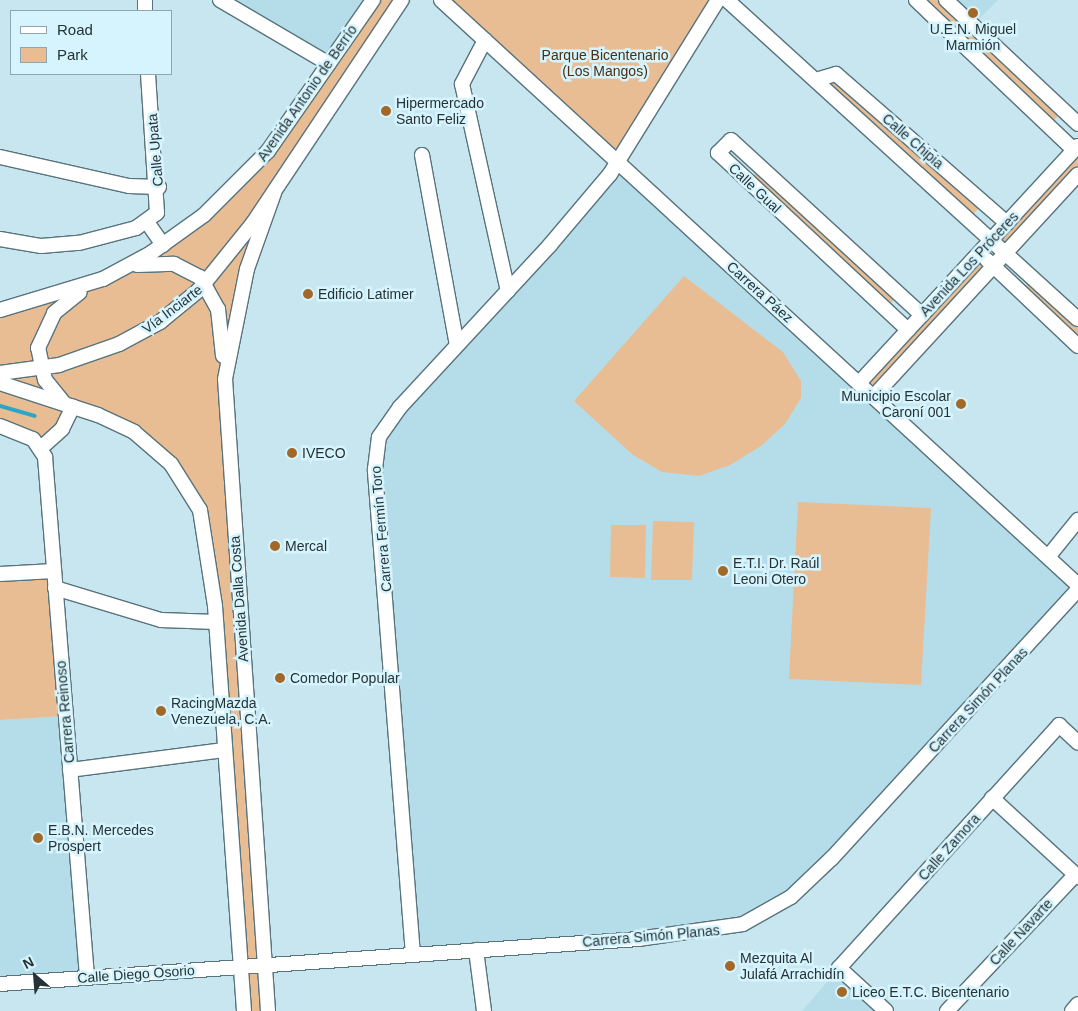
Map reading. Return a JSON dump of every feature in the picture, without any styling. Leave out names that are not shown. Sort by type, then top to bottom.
[{"type":"street","points":[[220,0],[329,64]]},
{"type":"street","name":"Avenida Antonio de Berrío","points":[[90,284],[124,268],[163,245],[244,178],[329,64],[373,0]]},
{"type":"street","name":"Avenida Antonio de Berrío","points":[[274,193],[402,0]]},
{"type":"street","name":"Carrera Páez","points":[[442,0],[860,382],[1078,585]]},
{"type":"street","name":"Carrera Fermín Toro","points":[[413,955],[376,450],[391,419],[508,291],[618,162],[718,0]]},
{"type":"street","name":"Calle Chipia","points":[[727,0],[993,238],[1078,319]]},
{"type":"street","points":[[916,0],[1076,148]]},
{"type":"street","points":[[946,0],[1078,124]]},
{"type":"street","points":[[485,40],[462,84],[508,291]]},
{"type":"street","name":"Calle Chipia","points":[[816,80],[836,74],[1007,223]]},
{"type":"street","name":"Calle Upata","points":[[147,222],[157,214],[158,187],[148,75]]},
{"type":"street","name":"Calle Gual","points":[[908,330],[718,154],[731,140],[922,315]]},
{"type":"street","name":"Avenida Los Próceres","points":[[860,382],[1076,148]]},
{"type":"street","points":[[422,155],[457,345]]},
{"type":"street","points":[[0,157],[129,186],[158,187]]},
{"type":"street","name":"Avenida Los Próceres","points":[[874,396],[1078,174]]},
{"type":"street","name":"Vía Inciarte","points":[[0,373],[40,368],[87,357],[141,334],[205,283],[274,193]]},
{"type":"street","name":"Avenida Dalla Costa","points":[[268,1011],[225,379],[247,269],[274,193]]},
{"type":"street","points":[[0,239],[60,246],[147,222],[163,245]]},
{"type":"street","points":[[980,252],[1078,346]]},
{"type":"street","points":[[124,268],[154,262],[174,264],[205,283],[218,309],[225,379]]},
{"type":"street","points":[[0,310],[90,284]]},
{"type":"street","points":[[0,426],[25,434],[42,447],[62,429],[68,404],[40,368],[38,348],[46,324],[54,312],[90,284]]},
{"type":"street","name":"Avenida Dalla Costa","points":[[0,383],[68,404],[134,432],[182,479],[205,525],[216,622],[244,1011]]},
{"type":"street","name":"Carrera Reinoso","points":[[42,447],[87,978]]},
{"type":"street","points":[[1048,557],[1078,520]]},
{"type":"street","points":[[0,574],[54,571]]},
{"type":"street","points":[[55,588],[160,620],[216,622]]},
{"type":"street","name":"Carrera Simón Planas","points":[[264,965],[696,934],[743,924],[777,907],[832,858],[1078,590]]},
{"type":"street","name":"Calle Zamora","points":[[886,1011],[839,968],[1059,725],[1078,743]]},
{"type":"street","points":[[70,770],[225,750]]},
{"type":"street","points":[[992,798],[1077,876]]},
{"type":"street","name":"Calle Navarte","points":[[946,1011],[1077,876]]},
{"type":"street","points":[[476,950],[484,1011]]},
{"type":"street","name":"Calle Diego Osorio","points":[[0,984],[264,965]]},
{"type":"street","points":[[1072,1011],[1078,1004]]},
{"type":"shaded area","points":[[220,0],[373,0],[329,64]]},
{"type":"shaded area","name":"U.E.N. Miguel Marmión","points":[[946,0],[998,0],[973,25]]},
{"type":"shaded area","name":"E.T.I. Dr. Raúl Leoni Otero","points":[[618,162],[1078,585],[832,858],[743,924],[413,955],[379,437]]},
{"type":"shaded area","name":"E.B.N. Mercedes Prospert","points":[[65,716],[87,977],[0,984],[0,720]]},
{"type":"shaded area","name":"Liceo E.T.C. Bicentenario","points":[[839,968],[886,1011],[802,1011]]},
{"type":"green space","points":[[373,0],[402,0],[274,193],[229,352],[268,1011],[244,1011],[205,525],[159,451],[73,406],[42,447],[0,426],[0,310],[103,279],[239,184]]},
{"type":"green space","name":"Parque Bicentenario (Los Mangos)","points":[[441,0],[718,0],[618,162]]},
{"type":"green space","points":[[916,0],[946,0],[1063,110],[1049,126]]},
{"type":"green space","points":[[836,74],[983,203],[970,218],[816,80]]},
{"type":"green space","points":[[1078,146],[1078,174],[1007,251],[993,238]]},
{"type":"green space","points":[[762,167],[899,293],[886,309],[748,181]]},
{"type":"green space","points":[[980,252],[994,266],[874,396],[860,382]]},
{"type":"green space","points":[[684,276],[783,352],[801,381],[801,398],[785,424],[761,446],[730,465],[699,476],[662,472],[633,455],[574,401]]},
{"type":"green space","points":[[1034,277],[1078,319],[1078,346],[1020,292]]},
{"type":"green space","points":[[798,502],[931,508],[921,685],[789,679]]},
{"type":"green space","points":[[653,521],[694,522],[692,580],[651,580]]},
{"type":"green space","points":[[611,525],[646,525],[645,578],[610,577]]},
{"type":"green space","points":[[54,571],[65,716],[0,720],[0,574]]},
{"type":"waterway","points":[[0,406],[35,416]]},
{"type":"place","name":"U.E.N. Miguel Marmión","points":[[973,13]]},
{"type":"place","name":"Hipermercado Santo Feliz","points":[[386,111]]},
{"type":"place","name":"Edificio Latimer","points":[[308,294]]},
{"type":"place","name":"Municipio Escolar Caroní 001","points":[[961,404]]},
{"type":"place","name":"IVECO","points":[[292,453]]},
{"type":"place","name":"Mercal","points":[[275,546]]},
{"type":"place","name":"E.T.I. Dr. Raúl Leoni Otero","points":[[723,571]]},
{"type":"place","name":"Comedor Popular","points":[[280,678]]},
{"type":"place","name":"RacingMazda Venezuela, C.A.","points":[[161,711]]},
{"type":"place","name":"E.B.N. Mercedes Prospert","points":[[38,838]]},
{"type":"place","name":"Mezquita Al Julafá Arrachidín","points":[[730,966]]},
{"type":"place","name":"Liceo E.T.C. Bicentenario","points":[[842,992]]}]
